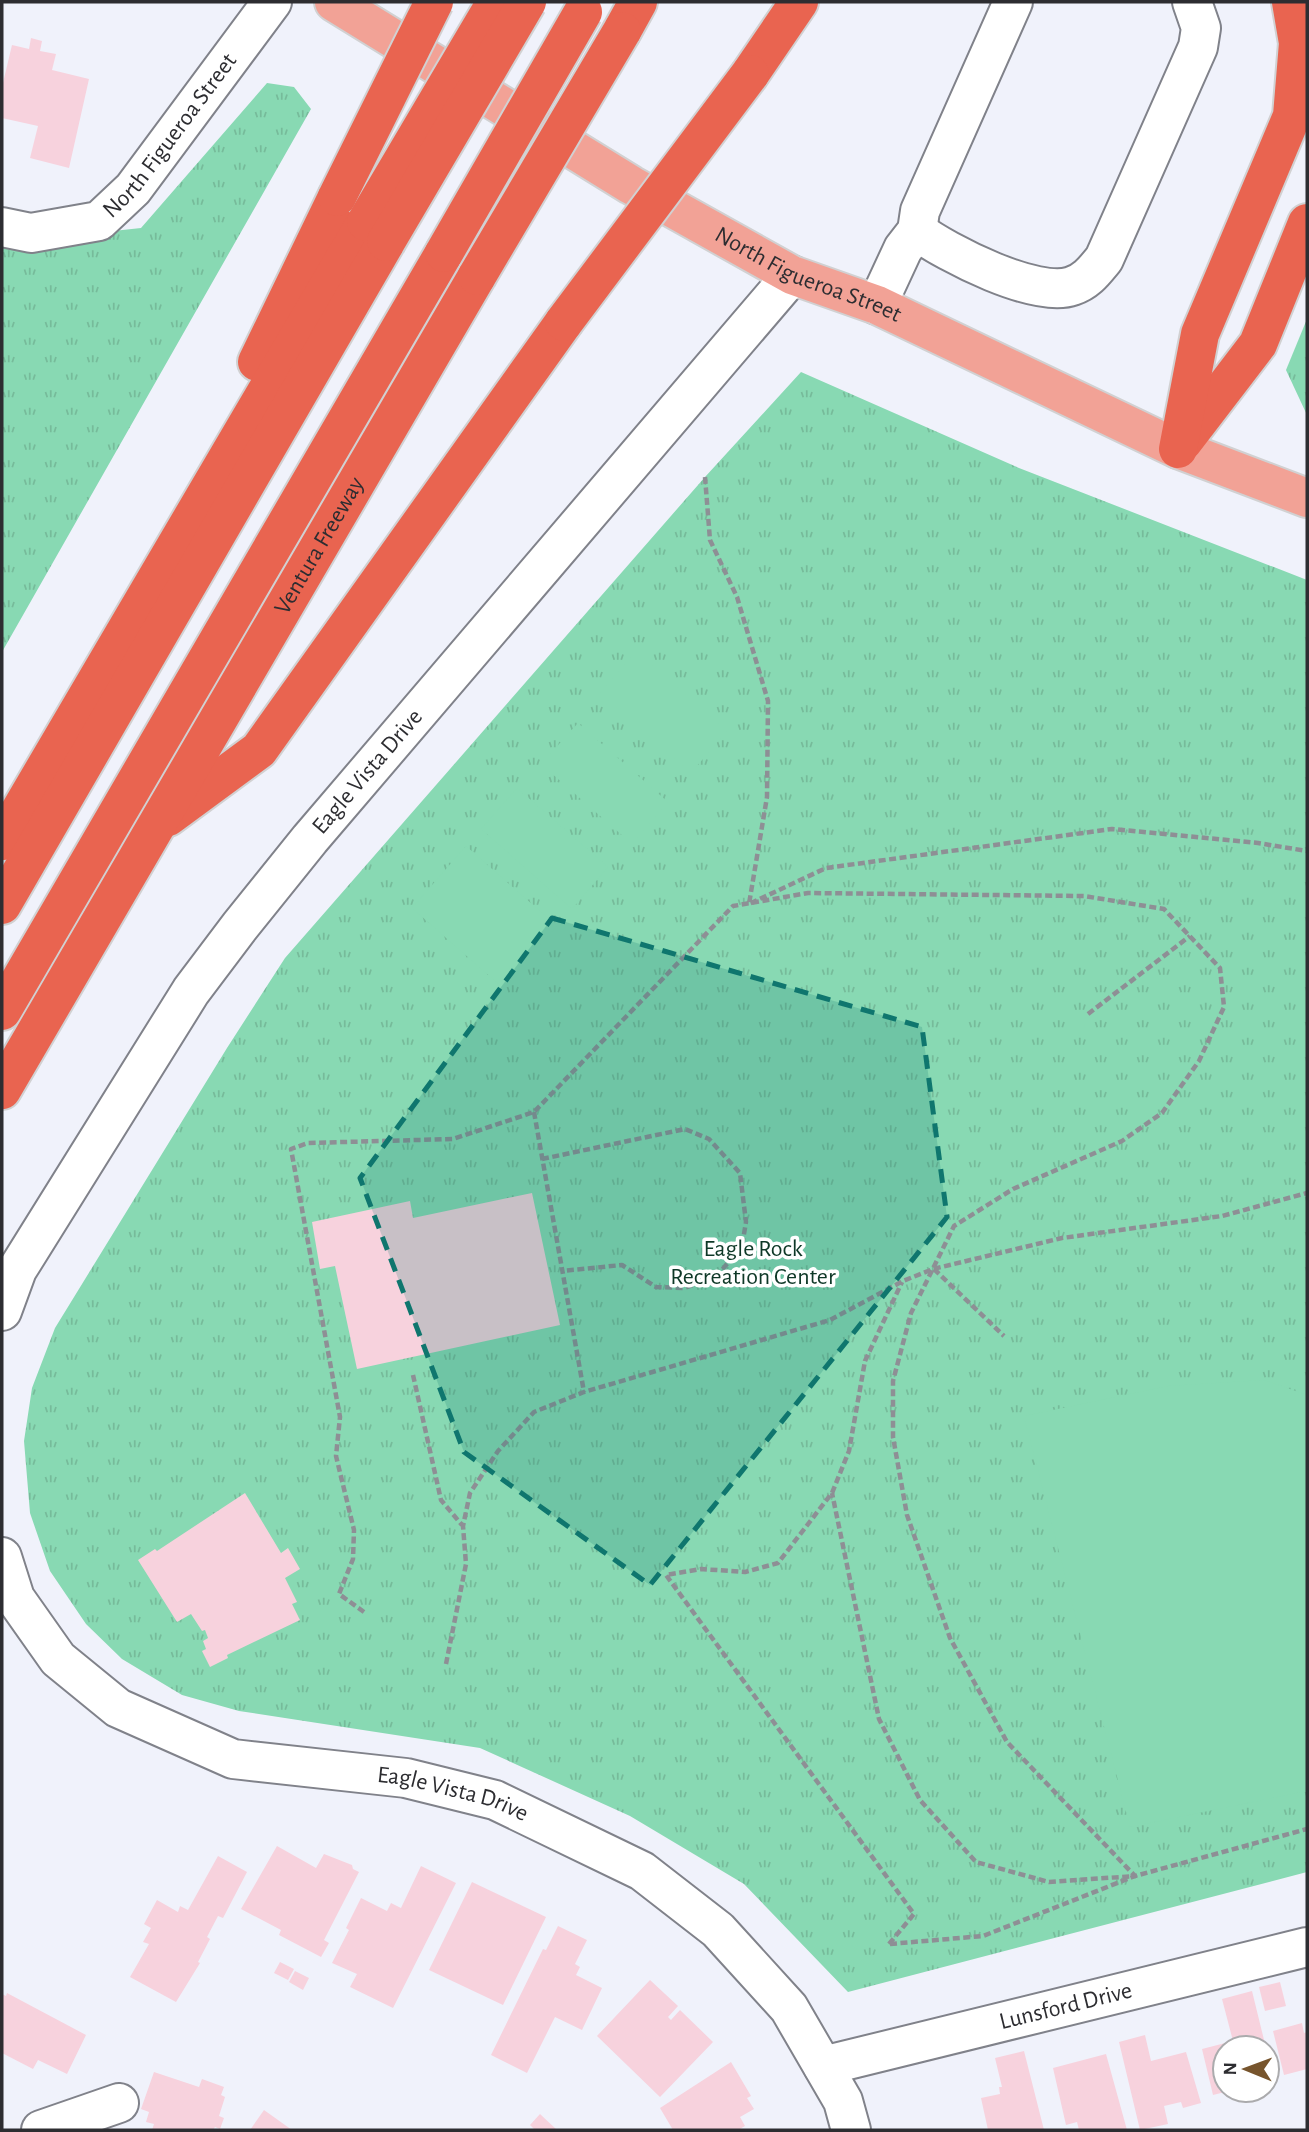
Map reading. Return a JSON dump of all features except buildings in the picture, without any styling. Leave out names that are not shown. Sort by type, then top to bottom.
[{"type":"highway","points":[[134,616],[434,2]]},
{"type":"highway","points":[[2,905],[376,232],[496,2]]},
{"type":"highway","points":[[2,841],[134,616],[376,232],[527,2]]},
{"type":"highway","points":[[155,827],[259,750],[564,322],[750,74],[799,2]]},
{"type":"highway","points":[[1178,449],[1200,334],[1292,116],[1298,43],[1291,2]]},
{"type":"highway","points":[[2,1011],[586,7]]},
{"type":"highway","name":"Ventura Freeway","points":[[2,1090],[630,16]]},
{"type":"highway","points":[[1178,449],[1258,344],[1307,223]]},
{"type":"main road","name":"North Figueroa Street","points":[[334,2],[631,185],[792,275],[877,305],[1178,449],[1307,498]]},
{"type":"street","name":"North Figueroa Street","points":[[2,227],[31,233],[99,221],[133,189],[272,2]]},
{"type":"street","points":[[877,305],[903,249],[917,231],[920,211],[1013,2]]},
{"type":"street","points":[[917,231],[955,254],[1029,285],[1069,288],[1088,279],[1104,259],[1199,47],[1200,28],[1192,2]]},
{"type":"street","name":"Eagle Vista Drive","points":[[2,1311],[16,1270],[191,990],[310,839],[792,275]]},
{"type":"street","name":"Eagle Vista Drive","points":[[2,1557],[15,1598],[58,1659],[118,1709],[233,1759],[406,1779],[495,1800],[642,1871],[718,1930],[789,2008],[843,2101],[851,2130]]},
{"type":"street","name":"Lunsford Drive","points":[[823,2066],[1307,1947]]},
{"type":"street","points":[[41,2130],[119,2103]]},
{"type":"path","points":[[705,477],[710,540],[737,597],[768,701],[767,797],[749,904]]},
{"type":"path","points":[[749,904],[826,868],[1112,829],[1258,843],[1307,851]]},
{"type":"path","points":[[364,1612],[339,1594],[353,1559],[354,1530],[336,1456],[340,1417],[290,1149],[308,1143],[453,1139],[534,1112],[733,906],[808,894],[1084,896],[1164,909],[1220,968],[1224,1007],[1199,1061],[1162,1114],[1122,1140],[1013,1189],[954,1226],[911,1313],[892,1381],[893,1437],[907,1516],[950,1638],[1007,1742],[1135,1875]]},
{"type":"path","points":[[1088,1014],[1190,936]]},
{"type":"path","points":[[534,1112],[584,1392]]},
{"type":"path","points":[[542,1159],[685,1129],[709,1139],[740,1174],[746,1222],[742,1247],[716,1277],[684,1288],[656,1287],[622,1265],[562,1271]]},
{"type":"path","points":[[446,1664],[466,1564],[463,1526],[470,1493],[498,1451],[534,1412],[584,1392],[830,1320],[903,1281],[933,1269],[1062,1238],[1222,1216],[1307,1193]]},
{"type":"path","points":[[933,1269],[1004,1336]]},
{"type":"path","points":[[903,1281],[865,1361],[849,1451],[832,1493],[778,1563],[745,1572],[701,1569],[666,1575],[914,1914],[889,1944],[983,1936],[1135,1875],[1307,1829]]},
{"type":"path","points":[[413,1374],[441,1500],[463,1526]]},
{"type":"path","points":[[832,1493],[879,1719],[920,1800],[976,1862],[1049,1882],[1135,1875]]},
{"type":"highlighted area","points":[[552,918],[922,1027],[947,1217],[650,1585],[464,1452],[360,1178]]},
{"type":"green space","points":[[267,83],[294,87],[311,109],[2,652],[2,243],[141,228]]},
{"type":"green space","points":[[1307,319],[1307,415],[1286,370]]},
{"type":"green space","name":"Eagle Rock Recreation Center","points":[[801,372],[1019,468],[1307,580],[1307,1872],[848,1992],[744,1884],[630,1816],[480,1748],[239,1711],[182,1695],[122,1659],[86,1624],[50,1571],[30,1513],[24,1441],[32,1388],[55,1328],[285,958],[705,477]]},
{"type":"green space","points":[[636,651],[727,731],[691,773],[600,693]]},
{"type":"green space","points":[[578,723],[668,802],[632,844],[541,764]]},
{"type":"green space","points":[[517,788],[608,867],[572,909],[481,829]]},
{"type":"green space","points":[[466,846],[557,926],[503,988],[412,908]]},
{"type":"green space","points":[[1264,1380],[1307,1395],[1307,1791],[1130,1827],[1024,1416],[1168,1386]]}]
